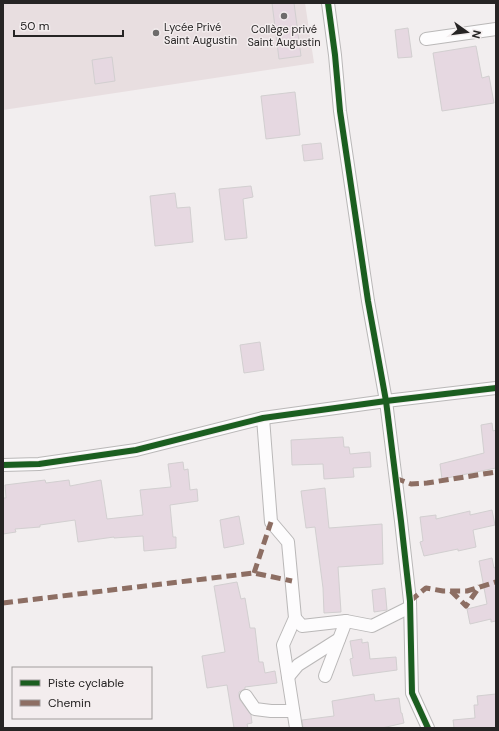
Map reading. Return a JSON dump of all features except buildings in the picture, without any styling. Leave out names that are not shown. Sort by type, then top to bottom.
[{"type":"street","points":[[328,3],[341,118],[368,301],[386,401],[410,607],[412,693],[428,728]]},
{"type":"street","points":[[426,39],[496,29]]},
{"type":"street","points":[[3,465],[39,464],[136,450],[263,418],[496,388]]},
{"type":"street","points":[[263,418],[271,522],[288,542],[295,618],[283,645],[296,728]]},
{"type":"street","points":[[295,618],[302,626],[346,621],[372,626],[410,607]]},
{"type":"street","points":[[325,676],[346,621]]},
{"type":"street","points":[[288,677],[298,665],[339,639]]},
{"type":"street","points":[[246,696],[255,709],[271,712],[293,711]]},
{"type":"shaded area","name":"Lycée Privé Saint Augustin","points":[[3,3],[305,3],[314,63],[3,110]]},
{"type":"marked path","points":[[395,478],[411,484],[427,483],[496,472]]},
{"type":"marked path","points":[[254,573],[271,522]]},
{"type":"marked path","points":[[3,603],[254,573],[292,581]]},
{"type":"marked path","points":[[410,601],[426,588],[443,591],[467,591],[496,582]]},
{"type":"marked path","points":[[451,591],[466,606],[480,586]]},
{"type":"cycle path","points":[[328,3],[335,55],[340,111],[368,301],[386,401],[401,521],[410,601],[412,693],[428,728]]},
{"type":"cycle path","points":[[3,465],[39,464],[136,450],[263,418],[496,388]]},
{"type":"place","name":"Collège privé Saint Augustin","points":[[284,16]]},
{"type":"place","name":"Lycée Privé Saint Augustin","points":[[156,33]]}]
